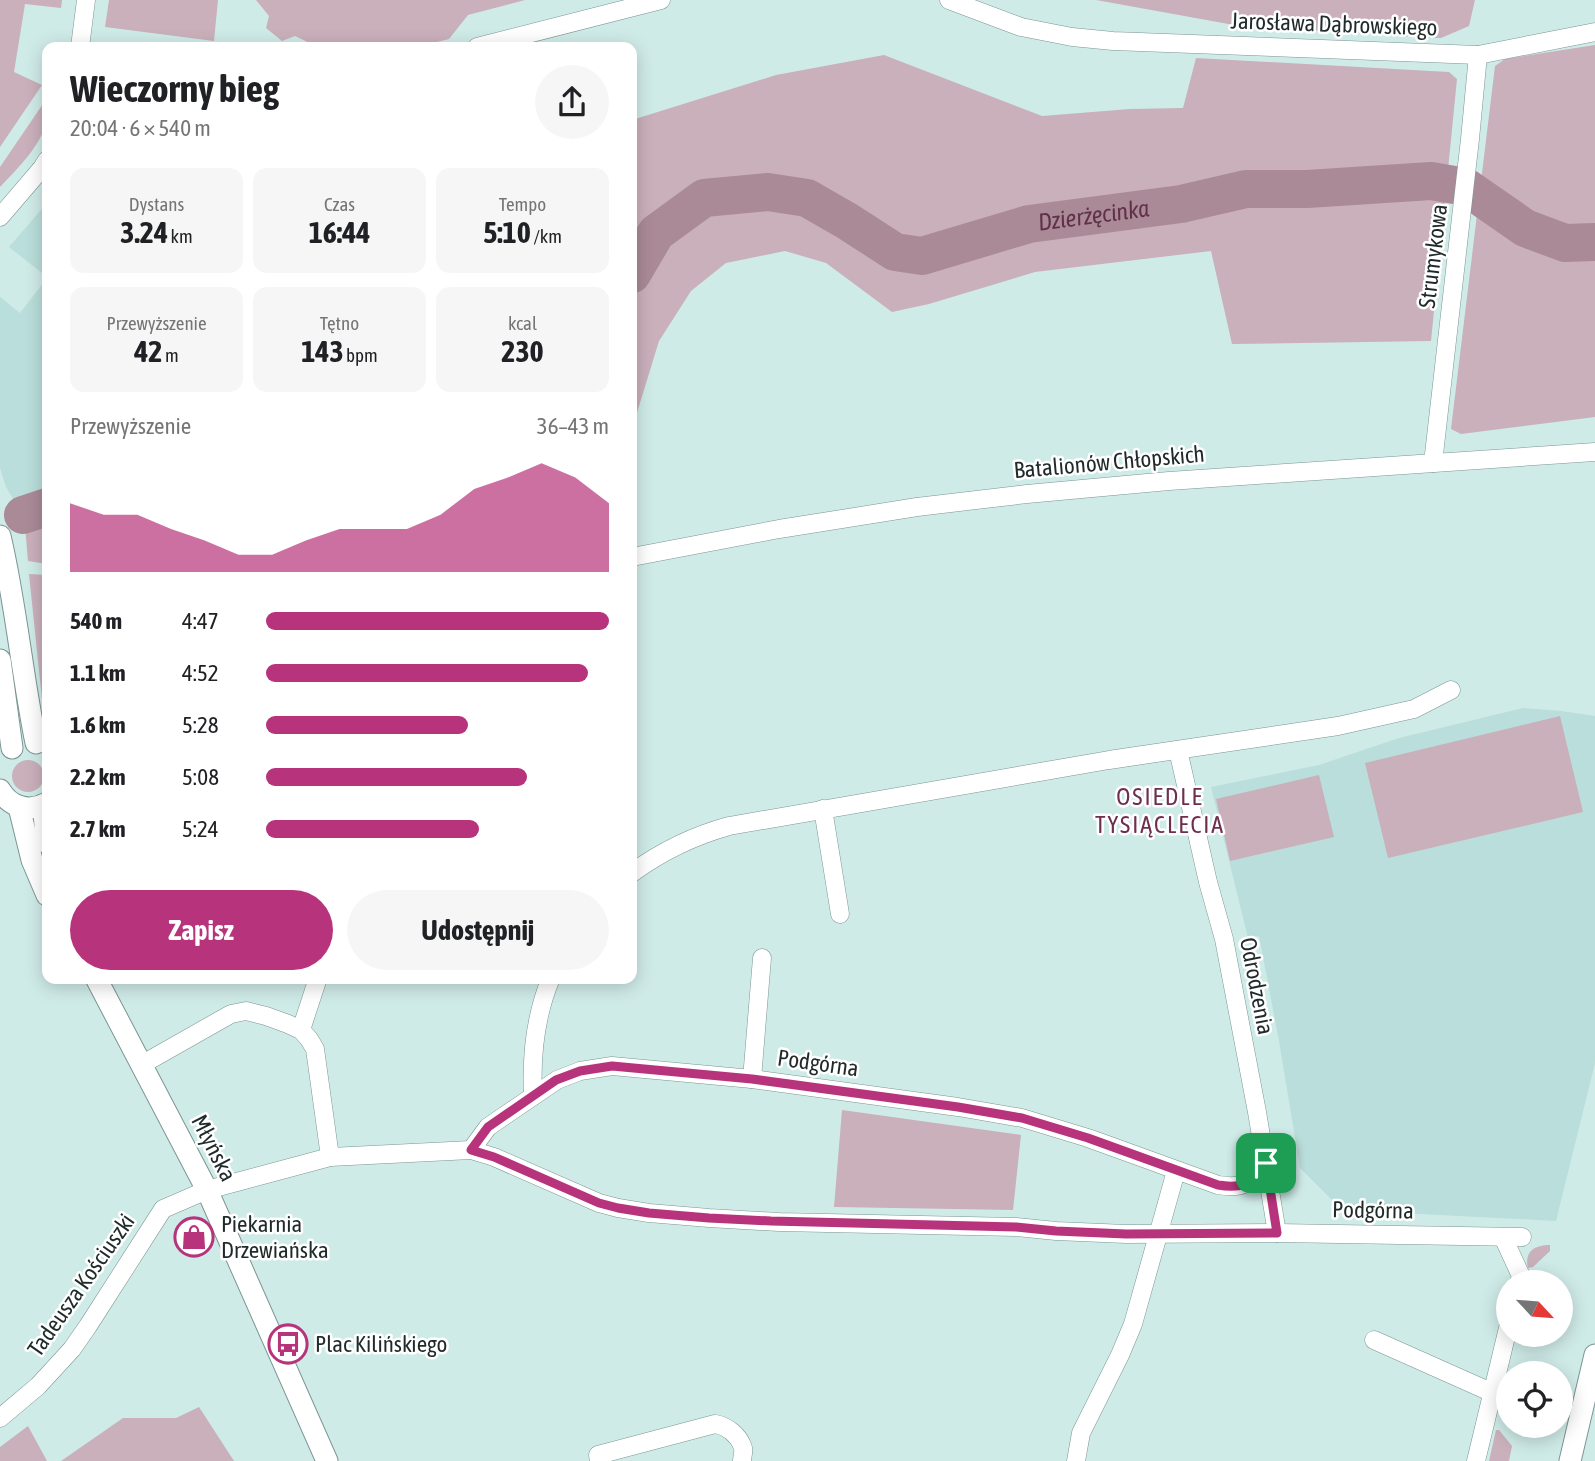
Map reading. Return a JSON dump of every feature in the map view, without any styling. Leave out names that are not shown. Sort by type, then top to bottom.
[{"type":"street","points":[[81,42],[86,0]]},
{"type":"street","points":[[497,42],[661,0]]},
{"type":"street","name":"Jarosława Dąbrowskiego","points":[[949,0],[1021,27],[1072,37],[1113,41],[1478,55],[1595,32]]},
{"type":"street","name":"Strumykowa","points":[[1433,463],[1478,55]]},
{"type":"street","points":[[0,217],[42,169]]},
{"type":"street","name":"Batalionów Chłopskich","points":[[637,556],[807,524],[1000,497],[1168,481],[1595,452]]},
{"type":"street","points":[[0,536],[28,704],[41,746],[27,743],[6,754],[0,660]]},
{"type":"street","points":[[637,869],[657,855],[729,826],[1083,764],[1338,726],[1414,709],[1451,690]]},
{"type":"street","name":"Odrodzenia","points":[[1178,751],[1224,939],[1277,1233]]},
{"type":"street","points":[[0,791],[19,807],[36,808],[42,805]]},
{"type":"street","points":[[19,807],[32,860],[42,883]]},
{"type":"street","points":[[823,809],[840,914]]},
{"type":"street","points":[[752,1079],[762,958]]},
{"type":"street","name":"Młyńska","points":[[99,984],[207,1190],[327,1461]]},
{"type":"street","points":[[301,1030],[316,984]]},
{"type":"street","points":[[533,1096],[534,1041],[549,984]]},
{"type":"street","points":[[141,1065],[224,1017],[246,1011],[301,1030],[315,1049],[330,1157],[207,1190]]},
{"type":"street","name":"Podgórna","points":[[471,1150],[488,1127],[556,1080],[580,1071],[612,1066],[752,1079],[1022,1118],[1088,1138],[1218,1185],[1234,1188],[1253,1179],[1266,1163]]},
{"type":"street","name":"Podgórna","points":[[330,1157],[471,1150],[494,1157],[599,1203],[649,1213],[709,1218],[1158,1234],[1522,1237]]},
{"type":"street","points":[[1076,1461],[1081,1433],[1133,1324],[1176,1171]]},
{"type":"street","name":"Tadeusza Kościuszki","points":[[0,1418],[38,1387],[72,1349],[163,1209],[207,1190]]},
{"type":"street","points":[[1503,1237],[1518,1270]]},
{"type":"street","points":[[1374,1340],[1493,1393]]},
{"type":"street","points":[[1476,1461],[1503,1348]]},
{"type":"street","points":[[1570,1461],[1595,1355]]},
{"type":"street","points":[[599,1461],[598,1455],[715,1424],[725,1425],[736,1436],[743,1448],[742,1461]]},
{"type":"shaded area","points":[[0,0],[62,0],[61,8],[25,4],[14,72],[42,85],[0,147]]},
{"type":"shaded area","points":[[109,0],[218,0],[214,41],[105,27]]},
{"type":"shaded area","points":[[256,0],[525,0],[468,15],[449,39],[437,42],[308,42],[295,36],[282,41],[266,28],[269,16]]},
{"type":"shaded area","points":[[1096,0],[1475,0],[1469,26],[1441,38],[1431,38],[1234,25]]},
{"type":"shaded area","points":[[1595,45],[1595,417],[1461,434],[1451,429],[1495,66],[1505,59]]},
{"type":"shaded area","points":[[884,55],[1042,116],[1183,108],[1196,58],[1449,72],[1457,79],[1431,341],[1232,344],[1211,251],[1035,272],[929,304],[892,312],[826,263],[785,251],[726,263],[691,291],[659,341],[637,413],[637,118],[776,75]]},
{"type":"shaded area","points":[[42,105],[40,139],[0,187],[0,167]]},
{"type":"shaded area","points":[[42,209],[42,273],[9,247]]},
{"type":"shaded area","points":[[42,284],[42,494],[15,502],[6,487],[0,468],[0,297],[20,313]]},
{"type":"shaded area","points":[[42,499],[42,563],[28,561],[23,503]]},
{"type":"shaded area","points":[[29,574],[42,575],[42,699]]},
{"type":"shaded area","points":[[1523,708],[1595,716],[1595,1063],[1556,1221],[1342,1210],[1300,1168],[1259,936],[1248,938],[1211,787],[1319,765],[1399,738]]},
{"type":"shaded area","points":[[1560,716],[1583,812],[1388,858],[1365,763]]},
{"type":"shaded area","points":[[28,760],[42,769],[42,783],[39,787],[28,792],[17,787],[12,776],[17,765]]},
{"type":"shaded area","points":[[1319,775],[1334,837],[1230,861],[1216,799]]},
{"type":"shaded area","points":[[842,1110],[1021,1135],[1013,1210],[834,1207]]},
{"type":"shaded area","points":[[1550,1245],[1550,1251],[1533,1267],[1528,1268],[1529,1253],[1540,1246]]},
{"type":"shaded area","points":[[199,1407],[234,1461],[61,1461],[123,1418],[176,1418]]},
{"type":"shaded area","points":[[28,1426],[47,1461],[0,1461],[0,1447]]},
{"type":"shaded area","points":[[1496,1430],[1496,1438],[1506,1438],[1512,1446],[1509,1461],[1489,1461]]},
{"type":"waterway","name":"Dzierżęcinka","points":[[637,265],[656,233],[704,198],[768,192],[807,198],[895,252],[922,256],[1029,224],[1181,204],[1246,189],[1307,189],[1431,181],[1466,187],[1525,228],[1565,243],[1595,242]]},
{"type":"waterway","name":"Dzierżęcinka","points":[[23,515],[42,509]]},
{"type":"place","name":"Piekarnia Drzewiańska","points":[[194,1237]]},
{"type":"place","name":"Plac Kilińskiego","points":[[288,1344]]},
{"type":"district","name":"OSIEDLE TYSIĄCLECIA","points":[[1160,811]]},
{"type":"route","points":[[612,1066],[752,1079],[1022,1118],[1088,1138],[1218,1185],[1234,1188],[1253,1179],[1266,1163],[1277,1233],[1126,1234],[1016,1227],[771,1221],[649,1213],[599,1203],[494,1157],[471,1150],[488,1127],[556,1080],[580,1071],[612,1066]]}]
